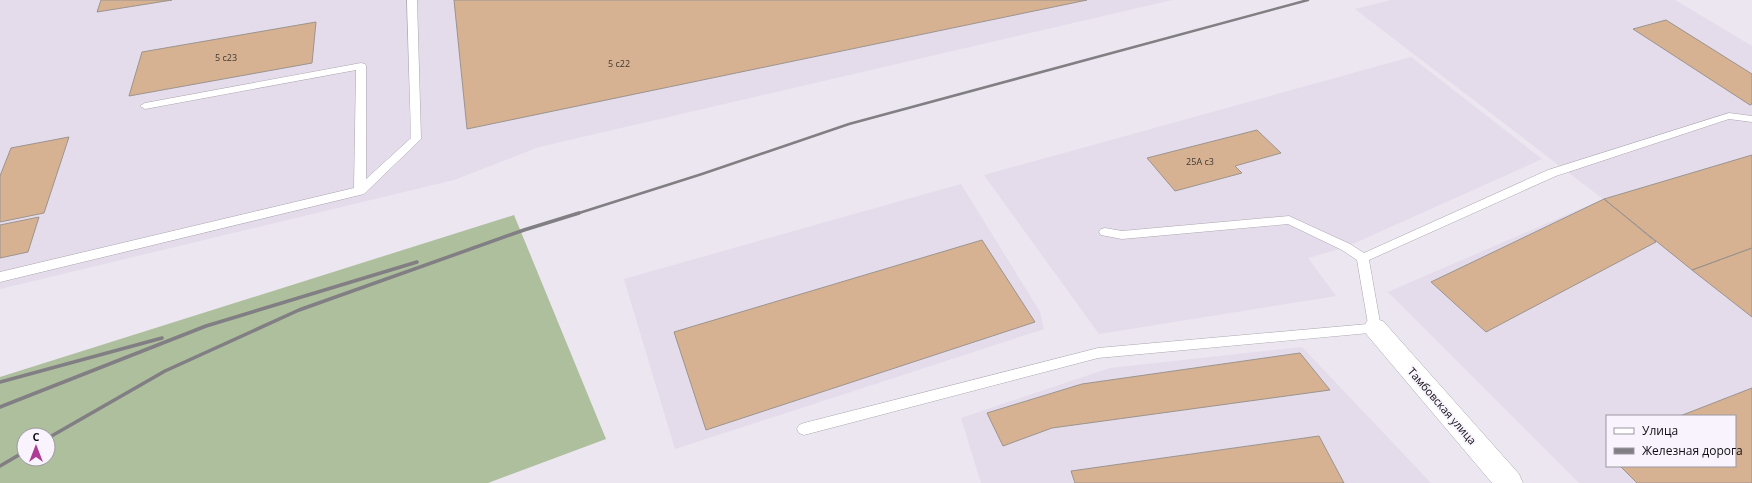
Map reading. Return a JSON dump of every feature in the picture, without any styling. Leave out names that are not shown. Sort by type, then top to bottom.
[{"type":"street","name":"Тамбовская улица","points":[[1375,328],[1509,483]]},
{"type":"lane","points":[[0,277],[360,191],[416,139],[412,0]]},
{"type":"lane","points":[[145,106],[361,66],[360,191]]},
{"type":"lane","points":[[1363,258],[1552,173],[1729,116],[1752,119]]},
{"type":"lane","points":[[804,429],[1098,353],[1375,328],[1363,258],[1346,247],[1289,220],[1122,235],[1105,232]]},
{"type":"shaded area","points":[[0,0],[1172,0],[539,147],[454,180],[0,289]]},
{"type":"shaded area","points":[[1391,0],[1675,0],[1752,46],[1752,483],[1579,483],[1388,292],[1603,199],[1355,9]]},
{"type":"shaded area","points":[[1411,57],[1542,159],[1346,247],[1308,258],[1336,296],[1099,334],[984,175]]},
{"type":"shaded area","points":[[961,184],[1040,312],[1044,329],[675,449],[624,279]]},
{"type":"shaded area","points":[[1302,347],[1431,483],[981,483],[961,418],[1110,368]]},
{"type":"green space","points":[[514,215],[606,439],[488,483],[0,483],[0,377]]},
{"type":"building","points":[[101,0],[172,0],[97,12]]},
{"type":"building","points":[[454,0],[1087,0],[467,129]]},
{"type":"building","points":[[1666,20],[1752,74],[1752,104],[1750,105],[1633,29]]},
{"type":"building","points":[[316,22],[312,63],[129,96],[142,52]]},
{"type":"building","points":[[1257,130],[1281,153],[1235,166],[1242,173],[1175,191],[1147,158]]},
{"type":"building","points":[[69,137],[44,213],[0,222],[0,176],[11,148]]},
{"type":"building","points":[[1752,155],[1752,248],[1692,270],[1604,199]]},
{"type":"building","points":[[1604,199],[1656,242],[1486,332],[1431,282]]},
{"type":"building","points":[[39,217],[28,252],[0,258],[0,225]]},
{"type":"building","points":[[982,240],[1035,322],[706,430],[674,332]]},
{"type":"building","points":[[1752,248],[1752,317],[1692,270]]},
{"type":"building","points":[[1300,353],[1330,390],[1052,428],[1003,446],[987,413],[1082,384]]},
{"type":"building","points":[[1752,388],[1752,483],[1637,483],[1621,467],[1736,467],[1736,415],[1683,415]]},
{"type":"building","points":[[1319,436],[1344,483],[1075,483],[1071,471]]},
{"type":"railway","points":[[576,214],[702,174],[849,124],[1308,0]]},
{"type":"railway","points":[[56,433],[165,371],[299,310],[524,230],[579,213]]},
{"type":"railway","points":[[0,407],[206,326],[417,262]]},
{"type":"railway","points":[[0,382],[162,338]]},
{"type":"railway","points":[[0,466],[16,457]]}]
